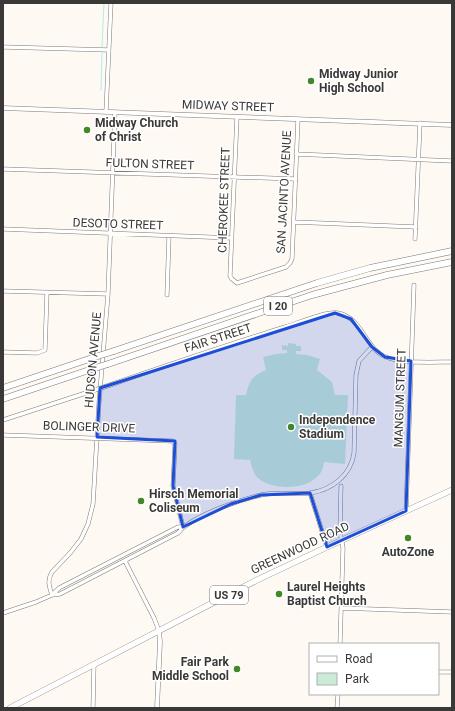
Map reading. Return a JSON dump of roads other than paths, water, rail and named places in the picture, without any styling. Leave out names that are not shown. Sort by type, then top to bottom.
[{"type":"highway","name":"I 20","points":[[3,388],[323,281],[370,268],[452,251]]},
{"type":"highway","name":"I 20","points":[[3,399],[320,293],[387,275],[452,262]]},
{"type":"main road","name":"GREENWOOD ROAD","points":[[10,708],[19,706],[94,664],[257,580],[452,490]]},
{"type":"street","points":[[106,112],[111,3]]},
{"type":"street","points":[[3,46],[109,50]]},
{"type":"street","name":"MIDWAY STREET","points":[[3,108],[452,125]]},
{"type":"street","name":"HUDSON AVENUE","points":[[52,595],[49,580],[52,572],[77,544],[86,530],[93,504],[108,294],[114,112]]},
{"type":"street","name":"CHEROKEE STREET","points":[[234,282],[230,276],[237,117]]},
{"type":"street","name":"SAN JACINTO AVENUE","points":[[234,282],[240,282],[288,266],[292,259],[298,119]]},
{"type":"street","points":[[415,239],[420,123]]},
{"type":"street","points":[[296,154],[452,161]]},
{"type":"street","name":"FULTON STREET","points":[[3,169],[296,179]]},
{"type":"street","points":[[294,222],[416,227]]},
{"type":"street","name":"DESOTO STREET","points":[[3,230],[232,238]]},
{"type":"street","points":[[167,295],[169,236]]},
{"type":"street","name":"MANGUM STREET","points":[[406,511],[414,285]]},
{"type":"street","points":[[3,291],[108,294]]},
{"type":"street","points":[[3,352],[37,353],[45,350],[47,292]]},
{"type":"street","name":"FAIR STREET","points":[[92,390],[325,314],[339,313],[351,319],[359,327],[372,347],[385,357],[411,361],[452,362]]},
{"type":"street","points":[[3,613],[52,595],[60,594],[178,533],[183,527],[226,506],[261,495],[277,492],[310,493],[325,488],[341,479],[351,467],[354,458],[356,375],[359,361],[372,347]]},
{"type":"street","name":"BOLINGER DRIVE","points":[[3,420],[92,390]]},
{"type":"street","name":"BOLINGER DRIVE","points":[[3,435],[172,440],[174,442],[173,486],[183,527]]},
{"type":"street","points":[[340,643],[343,548],[341,541],[341,486]]},
{"type":"street","points":[[310,493],[327,547]]},
{"type":"street","points":[[52,595],[59,588],[178,526],[183,527]]},
{"type":"street","points":[[125,561],[159,631],[160,642],[157,708]]},
{"type":"street","points":[[341,608],[452,612]]},
{"type":"street","points":[[93,708],[94,664]]},
{"type":"street","points":[[439,672],[452,672]]},
{"type":"street","points":[[337,708],[338,695]]},
{"type":"waterway","points":[[102,47],[104,3]]},
{"type":"waterway","points":[[101,90],[102,53]]},
{"type":"place","name":"Midway Junior High School","points":[[311,81]]},
{"type":"place","name":"Midway Church of Christ","points":[[87,130]]},
{"type":"place","name":"Independence Stadium","points":[[291,427]]},
{"type":"place","name":"Hirsch Memorial Coliseum","points":[[141,501]]},
{"type":"place","name":"AutoZone","points":[[408,538]]},
{"type":"place","name":"Laurel Heights Baptist Church","points":[[279,594]]},
{"type":"place","name":"Fair Park Middle School","points":[[237,669]]}]
